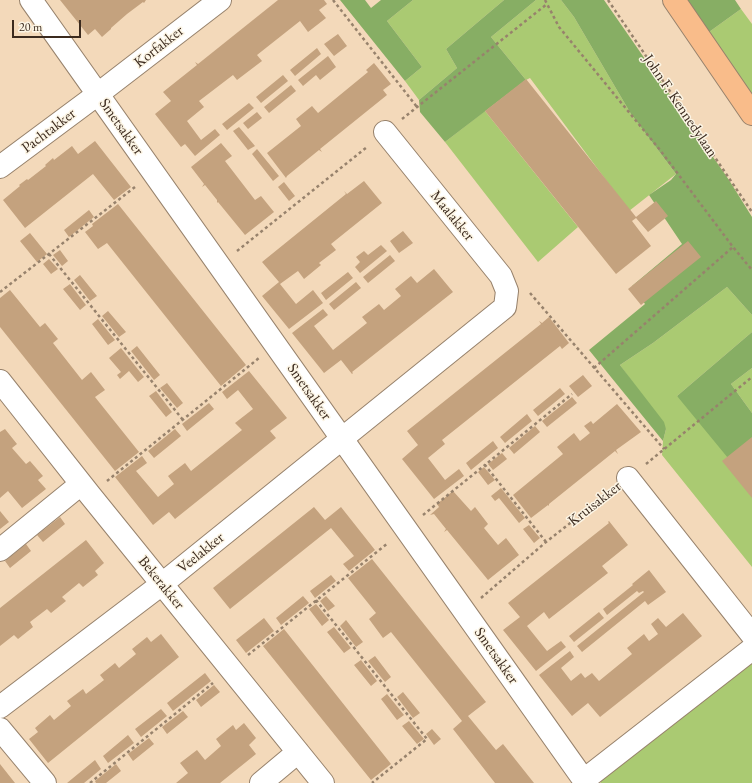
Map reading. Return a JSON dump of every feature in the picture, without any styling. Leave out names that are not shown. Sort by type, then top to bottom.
[{"type":"main road","points":[[674,0],[751,113]]},
{"type":"street","name":"Smetsakker","points":[[31,0],[585,781]]},
{"type":"street","name":"Korfakker","points":[[98,94],[220,0]]},
{"type":"street","name":"Pachtakker","points":[[0,167],[98,94]]},
{"type":"street","name":"Maalakker","points":[[342,439],[505,307],[507,291],[500,276],[385,132]]},
{"type":"street","name":"Bekerakker","points":[[0,381],[85,489],[323,783]]},
{"type":"street","name":"Veelakker","points":[[0,707],[162,584],[342,439]]},
{"type":"street","name":"Kruisakker","points":[[628,478],[752,635]]},
{"type":"street","points":[[0,550],[85,489]]},
{"type":"street","points":[[585,781],[752,649]]},
{"type":"street","points":[[0,729],[45,783]]},
{"type":"street","points":[[261,783],[298,752]]},
{"type":"path","points":[[333,0],[417,107]]},
{"type":"path","points":[[545,0],[559,27],[660,150],[752,270]]},
{"type":"path","name":"John F. Kennedylaan","points":[[608,0],[752,212]]},
{"type":"path","points":[[219,265],[547,4]]},
{"type":"path","points":[[0,292],[154,173]]},
{"type":"path","points":[[594,368],[733,247]]},
{"type":"path","points":[[49,254],[183,420]]},
{"type":"path","points":[[500,276],[518,279],[664,449]]},
{"type":"path","points":[[85,489],[183,420],[276,345]]},
{"type":"path","points":[[628,478],[752,377]]},
{"type":"path","points":[[90,783],[230,668],[406,529],[572,394]]},
{"type":"path","points":[[485,465],[546,542]]},
{"type":"path","name":"Kruisakker","points":[[465,612],[546,542],[628,478]]},
{"type":"path","points":[[316,600],[427,739],[372,783]]},
{"type":"green space","points":[[340,0],[365,0],[371,8],[381,0],[413,0],[387,21],[422,67],[405,81]]},
{"type":"green space","points":[[413,0],[504,0],[446,49],[457,68],[419,100],[405,81],[422,67],[387,21]]},
{"type":"green space","points":[[504,0],[536,0],[491,37],[526,80],[445,142],[420,112],[419,100],[457,68],[446,49]]},
{"type":"green space","points":[[536,0],[561,0],[574,17],[631,114],[676,174],[629,211],[530,78],[526,80],[491,37]]},
{"type":"green space","points":[[561,0],[604,0],[729,180],[752,217],[752,315],[727,287],[653,343],[620,365],[664,422],[666,429],[663,441],[589,350],[645,304],[632,286],[682,244],[649,195],[671,180],[676,174],[631,114],[574,17]]},
{"type":"green space","points":[[687,0],[735,0],[741,9],[709,32]]},
{"type":"green space","points":[[741,9],[752,24],[752,95],[709,32]]},
{"type":"green space","points":[[485,111],[578,227],[538,262],[445,142]]},
{"type":"green space","points":[[727,287],[752,315],[752,332],[677,396],[752,442],[752,567],[662,455],[666,429],[620,365],[653,343]]},
{"type":"green space","points":[[752,332],[752,368],[731,384],[752,413],[752,442],[728,458],[677,396]]},
{"type":"green space","points":[[752,368],[752,413],[731,384]]},
{"type":"green space","points":[[752,663],[752,783],[601,783],[599,780]]},
{"type":"building","points":[[60,0],[146,0],[144,3],[143,2],[127,14],[102,37],[95,29],[88,35]]},
{"type":"building","points":[[278,0],[324,0],[327,4],[319,10],[326,18],[308,32],[300,21],[257,55],[262,61],[237,80],[233,75],[199,101],[204,107],[187,121],[201,140],[215,129],[220,135],[195,156],[185,144],[181,147],[155,114],[171,101],[163,92],[197,65],[195,62],[198,64]]},
{"type":"building","points":[[338,34],[347,46],[334,56],[324,44]]},
{"type":"building","points":[[317,48],[321,54],[295,76],[290,70]]},
{"type":"building","points":[[328,56],[336,67],[320,80],[316,75],[303,86],[298,80]]},
{"type":"building","points":[[374,63],[391,84],[383,90],[387,95],[320,149],[322,152],[319,150],[286,178],[267,153],[301,126],[296,119],[312,106],[318,113],[368,72],[366,70]]},
{"type":"building","points":[[283,75],[288,81],[261,103],[256,97]]},
{"type":"building","points":[[526,79],[636,217],[656,201],[668,216],[648,232],[636,218],[632,221],[651,246],[616,274],[485,111]]},
{"type":"building","points":[[291,85],[296,91],[269,113],[264,107]]},
{"type":"building","points":[[249,103],[254,108],[227,130],[222,124]]},
{"type":"building","points":[[257,112],[262,118],[248,129],[243,123]]},
{"type":"building","points":[[239,127],[255,146],[248,150],[233,131]]},
{"type":"building","points":[[95,141],[131,187],[114,200],[93,174],[25,228],[3,200],[20,186],[19,185],[46,166],[45,165],[53,158],[54,160],[72,146],[78,154]]},
{"type":"building","points":[[221,143],[232,156],[225,161],[255,200],[261,196],[274,212],[245,235],[218,202],[217,203],[217,200],[205,185],[202,187],[204,184],[191,167]]},
{"type":"building","points":[[257,149],[279,176],[273,181],[252,154]]},
{"type":"building","points":[[364,181],[382,203],[331,244],[336,250],[319,263],[321,265],[304,279],[298,271],[280,284],[296,304],[313,290],[323,303],[289,329],[262,296],[279,282],[262,262],[346,194],[344,191],[347,194]]},
{"type":"building","points":[[284,182],[295,196],[289,201],[278,187]]},
{"type":"building","points":[[118,204],[246,365],[221,386],[107,243],[98,249],[85,232],[93,226],[92,224]]},
{"type":"building","points":[[89,210],[94,217],[69,237],[64,230]]},
{"type":"building","points":[[403,231],[413,243],[399,253],[390,241]]},
{"type":"building","points":[[30,233],[47,254],[37,262],[20,241]]},
{"type":"building","points":[[688,241],[701,257],[641,305],[628,289]]},
{"type":"building","points":[[381,245],[387,251],[360,273],[355,267],[360,262],[356,257],[364,251],[368,255]]},
{"type":"building","points":[[60,250],[68,261],[62,266],[53,255]]},
{"type":"building","points":[[390,255],[395,261],[368,283],[363,277]]},
{"type":"building","points":[[49,259],[58,269],[51,274],[43,264]]},
{"type":"building","points":[[434,269],[453,292],[352,372],[352,374],[341,360],[324,373],[292,333],[323,309],[328,315],[314,326],[333,350],[367,323],[362,317],[379,304],[384,310],[401,296],[395,289],[411,276],[417,283]]},
{"type":"building","points":[[348,272],[353,278],[326,300],[321,293]]},
{"type":"building","points":[[80,275],[97,296],[90,301],[74,280]]},
{"type":"building","points":[[356,282],[361,288],[334,310],[329,304]]},
{"type":"building","points":[[70,284],[86,305],[80,310],[63,289]]},
{"type":"building","points":[[10,290],[40,327],[45,323],[58,339],[53,343],[82,380],[91,372],[105,390],[95,397],[139,452],[115,471],[0,327],[0,298]]},
{"type":"building","points":[[108,311],[126,332],[119,337],[102,316]]},
{"type":"building","points":[[549,317],[569,343],[562,349],[560,346],[442,440],[445,444],[428,458],[445,480],[459,469],[464,476],[434,499],[402,459],[418,445],[407,431],[541,324],[539,321],[542,323]]},
{"type":"building","points":[[98,319],[115,340],[108,345],[92,324]]},
{"type":"building","points":[[137,346],[160,375],[154,380],[131,351]]},
{"type":"building","points":[[121,348],[144,377],[138,382],[129,371],[120,379],[117,375],[121,372],[109,358]]},
{"type":"building","points":[[249,371],[287,418],[270,431],[276,438],[175,519],[169,512],[153,525],[115,477],[142,456],[147,463],[136,471],[158,497],[174,484],[168,476],[185,463],[191,471],[242,430],[235,423],[253,409],[238,390],[227,399],[222,392]]},
{"type":"building","points":[[583,375],[592,386],[578,397],[569,386]]},
{"type":"building","points":[[167,383],[183,403],[177,408],[160,388]]},
{"type":"building","points":[[560,388],[565,394],[538,416],[533,410]]},
{"type":"building","points":[[156,391],[172,412],[166,417],[149,396]]},
{"type":"building","points":[[572,397],[577,403],[547,427],[542,421]]},
{"type":"building","points":[[209,403],[214,409],[187,431],[182,424]]},
{"type":"building","points":[[617,404],[641,432],[616,450],[618,454],[615,451],[549,504],[549,506],[548,505],[531,518],[513,495],[563,454],[557,447],[574,433],[580,441],[590,433],[584,426],[591,421],[593,424]]},
{"type":"building","points":[[527,414],[532,421],[505,443],[500,437]]},
{"type":"building","points":[[535,426],[540,432],[514,454],[509,448]]},
{"type":"building","points":[[5,429],[17,444],[12,448],[26,464],[30,461],[43,476],[38,480],[46,489],[22,508],[8,491],[0,498],[0,432]]},
{"type":"building","points":[[175,429],[181,436],[154,458],[148,451]]},
{"type":"building","points":[[752,437],[752,498],[722,461]]},
{"type":"building","points":[[493,441],[498,448],[471,470],[466,463]]},
{"type":"building","points":[[502,453],[507,459],[493,470],[488,464]]},
{"type":"building","points":[[484,467],[495,480],[488,485],[478,472]]},
{"type":"building","points":[[501,488],[525,518],[519,523],[499,498],[495,501],[491,496]]},
{"type":"building","points":[[453,491],[471,511],[475,507],[488,524],[484,528],[498,545],[506,538],[519,555],[488,580],[447,530],[444,532],[446,529],[434,514],[430,515],[439,507],[437,504]]},
{"type":"building","points":[[314,507],[325,520],[341,507],[375,550],[349,571],[343,564],[354,556],[331,528],[230,609],[213,588]]},
{"type":"building","points":[[0,511],[9,522],[0,529]]},
{"type":"building","points":[[60,517],[65,524],[43,542],[37,535]]},
{"type":"building","points":[[609,521],[628,545],[602,566],[608,573],[549,619],[544,612],[527,626],[547,651],[561,641],[566,647],[536,671],[503,630],[520,617],[508,603],[609,523]]},
{"type":"building","points":[[529,525],[540,538],[534,543],[523,529]]},
{"type":"building","points":[[86,540],[104,563],[95,571],[98,575],[83,587],[79,583],[62,597],[66,601],[51,613],[47,609],[30,622],[33,627],[18,639],[14,635],[0,646],[0,608]]},
{"type":"building","points":[[26,544],[31,551],[10,568],[5,561]]},
{"type":"building","points":[[372,559],[486,702],[468,716],[496,750],[503,744],[534,783],[495,783],[453,729],[462,721],[391,632],[383,638],[369,619],[376,613],[348,578]]},
{"type":"building","points":[[649,570],[666,592],[648,605],[645,601],[582,652],[577,646],[644,592],[639,593],[637,591],[607,615],[603,609]]},
{"type":"building","points":[[331,575],[336,581],[315,598],[310,591]]},
{"type":"building","points":[[303,596],[309,603],[281,625],[276,618]]},
{"type":"building","points":[[326,596],[335,606],[328,611],[320,601]]},
{"type":"building","points":[[316,604],[329,620],[322,626],[309,609]]},
{"type":"building","points":[[599,612],[604,618],[574,642],[569,636]]},
{"type":"building","points":[[683,613],[702,636],[600,717],[588,703],[572,716],[539,675],[570,651],[574,657],[561,668],[571,681],[581,673],[585,678],[592,673],[599,681],[632,654],[627,648],[644,634],[649,641],[658,634],[651,624],[658,618],[666,627]]},
{"type":"building","points":[[264,618],[274,631],[246,653],[236,640]]},
{"type":"building","points":[[346,620],[363,642],[356,647],[340,626]]},
{"type":"building","points":[[334,627],[351,648],[344,653],[327,632]]},
{"type":"building","points":[[284,629],[391,764],[371,780],[263,646]]},
{"type":"building","points":[[161,634],[179,657],[48,763],[29,739],[38,732],[35,728],[50,715],[54,720],[71,706],[67,701],[83,689],[86,694],[104,680],[100,675],[115,663],[119,668],[136,654],[132,649],[147,637],[151,642]]},
{"type":"building","points":[[375,656],[391,677],[385,682],[368,661]]},
{"type":"building","points":[[361,660],[377,681],[371,686],[354,665]]},
{"type":"building","points":[[205,673],[211,681],[173,711],[167,703]]},
{"type":"building","points":[[214,685],[220,692],[201,707],[196,700]]},
{"type":"building","points":[[403,692],[420,713],[413,718],[397,697]]},
{"type":"building","points":[[387,694],[404,715],[397,720],[381,699]]},
{"type":"building","points":[[161,709],[167,716],[141,737],[135,729]]},
{"type":"building","points":[[183,711],[188,717],[167,734],[162,727]]},
{"type":"building","points":[[409,721],[424,739],[417,744],[402,726]]},
{"type":"building","points":[[244,723],[256,738],[249,745],[256,754],[220,783],[176,783],[188,773],[180,763],[197,750],[205,760],[221,746],[216,739],[233,725],[236,730]]},
{"type":"building","points":[[432,729],[441,739],[434,745],[426,734]]},
{"type":"building","points":[[128,735],[134,743],[108,763],[103,756]]},
{"type":"building","points":[[149,738],[154,744],[133,761],[128,754]]},
{"type":"building","points":[[95,760],[101,769],[89,779],[84,783],[67,783]]},
{"type":"building","points":[[0,764],[15,783],[0,783]]},
{"type":"building","points":[[116,764],[121,771],[106,783],[96,783],[95,781]]}]
